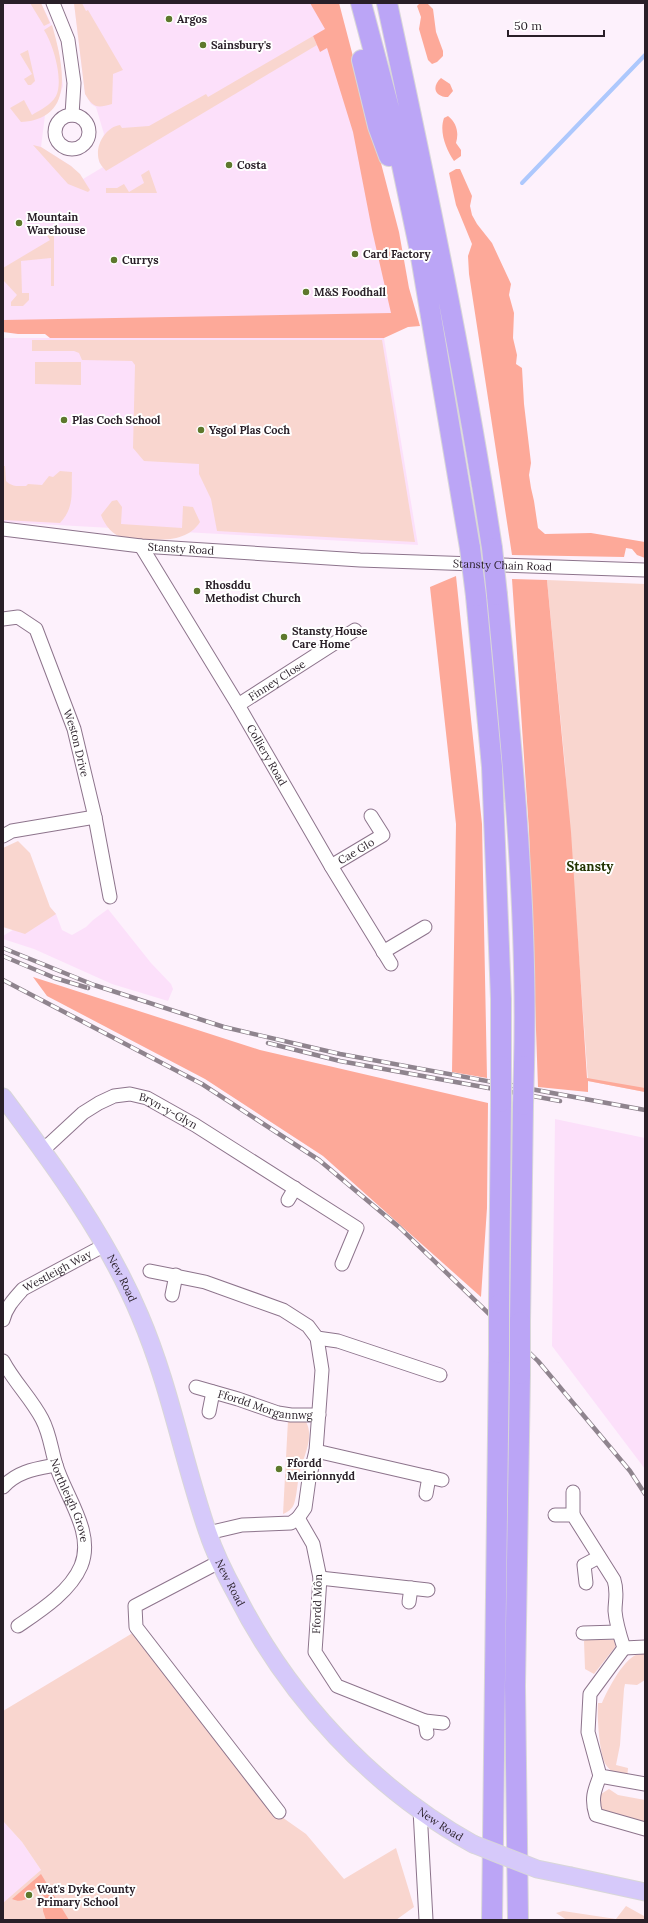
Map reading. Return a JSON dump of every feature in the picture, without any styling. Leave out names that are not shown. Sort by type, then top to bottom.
[{"type":"highway","points":[[347,3],[378,126],[420,251]]},
{"type":"highway","points":[[361,3],[394,127],[420,251],[470,548],[492,767],[502,999],[492,1920]]},
{"type":"highway","points":[[387,3],[443,267],[477,449],[492,548],[514,779],[526,1005],[523,1105],[515,1686],[518,1920]]},
{"type":"highway","points":[[399,3],[410,48],[427,145],[443,267]]},
{"type":"main road","name":"New Road","points":[[3,1097],[43,1150],[105,1246],[140,1315],[156,1360],[208,1533],[219,1562],[263,1644],[322,1720],[362,1763],[447,1830],[473,1844],[537,1869],[645,1892]]},
{"type":"street","points":[[52,3],[68,40],[74,83],[72,115]]},
{"type":"street","name":"Stansty Road","points":[[3,529],[141,546],[360,560]]},
{"type":"street","name":"Colliery Road","points":[[141,546],[238,705],[331,866],[391,964]]},
{"type":"street","name":"Stansty Chain Road","points":[[360,560],[645,570]]},
{"type":"street","name":"Weston Drive","points":[[3,619],[18,617],[36,630],[74,729],[96,816],[110,897]]},
{"type":"street","name":"Finney Close","points":[[238,705],[356,630]]},
{"type":"street","points":[[3,836],[12,832],[96,816]]},
{"type":"street","name":"Cae Glo","points":[[331,866],[383,835],[371,816]]},
{"type":"street","points":[[383,952],[425,927]]},
{"type":"street","name":"Bryn-y-Glyn","points":[[43,1150],[84,1113],[99,1103],[114,1096],[130,1094],[147,1098],[295,1188],[357,1228],[342,1264]]},
{"type":"street","points":[[288,1200],[295,1188]]},
{"type":"street","name":"Westleigh Way","points":[[3,1320],[8,1297],[105,1246]]},
{"type":"street","points":[[150,1271],[205,1282],[283,1310],[308,1326],[317,1338],[322,1370],[319,1415],[316,1451],[309,1479],[305,1508],[298,1518],[291,1523],[282,1525],[242,1524],[208,1533]]},
{"type":"street","points":[[172,1295],[176,1275]]},
{"type":"street","points":[[317,1338],[338,1341],[440,1375]]},
{"type":"street","name":"Northleigh Grove","points":[[3,1361],[30,1400],[49,1433],[56,1465],[79,1521],[84,1555],[77,1575],[61,1592],[38,1612],[18,1626]]},
{"type":"street","name":"Ffordd Morgannwg","points":[[196,1387],[238,1399],[278,1413],[319,1415]]},
{"type":"street","name":"Ffordd Morgannwg","points":[[209,1412],[213,1392]]},
{"type":"street","points":[[316,1451],[442,1480]]},
{"type":"street","points":[[3,1487],[9,1480],[24,1472],[56,1465]]},
{"type":"street","points":[[426,1494],[429,1477]]},
{"type":"street","points":[[573,1492],[573,1516],[617,1588],[615,1610],[618,1632],[624,1648]]},
{"type":"street","points":[[555,1515],[573,1516]]},
{"type":"street","name":"Ffordd Môn","points":[[298,1518],[313,1544],[320,1578],[315,1652],[337,1686],[426,1727],[443,1723]]},
{"type":"street","points":[[586,1583],[584,1566],[599,1557]]},
{"type":"street","points":[[219,1562],[135,1606],[136,1627],[279,1812]]},
{"type":"street","points":[[320,1578],[428,1590]]},
{"type":"street","points":[[409,1602],[411,1588]]},
{"type":"street","points":[[583,1633],[618,1632]]},
{"type":"street","points":[[624,1648],[645,1647]]},
{"type":"street","points":[[624,1648],[590,1694],[588,1732],[600,1776],[592,1794],[592,1819],[645,1829]]},
{"type":"street","points":[[600,1776],[645,1784]]},
{"type":"street","points":[[420,1810],[426,1920]]},
{"type":"shaded area","points":[[3,3],[41,3],[52,26],[59,53],[63,86],[57,103],[45,115],[41,147],[71,166],[83,179],[103,167],[99,162],[99,149],[104,134],[96,107],[91,104],[85,94],[74,3],[326,3],[408,327],[3,331]]},
{"type":"shaded area","points":[[30,3],[41,3],[50,23],[44,26]]},
{"type":"shaded area","points":[[74,3],[82,3],[86,11],[88,10],[123,70],[113,74],[112,104],[96,106],[90,102],[85,94]]},
{"type":"shaded area","points":[[310,3],[339,3],[399,232],[409,288],[420,326],[408,327],[384,338],[50,338],[45,334],[18,334],[3,332],[3,320],[391,313],[372,230],[353,132],[327,48],[320,52],[313,36],[325,29]]},
{"type":"shaded area","points":[[420,3],[427,3],[433,9],[436,32],[443,51],[443,56],[437,62],[432,64],[428,60],[419,29],[421,17],[417,6]]},
{"type":"shaded area","points":[[52,25],[62,71],[62,86],[58,99],[51,111],[39,118],[21,122],[10,108],[24,100],[32,115],[48,105],[56,96],[59,81],[58,72],[51,44],[44,30]]},
{"type":"shaded area","points":[[313,36],[317,45],[106,171],[100,164],[98,157],[99,145],[105,134],[110,130],[120,125],[122,128],[149,126],[206,94],[208,97]]},
{"type":"shaded area","points":[[28,50],[35,81],[31,85],[28,85],[24,79],[32,74],[20,54]]},
{"type":"shaded area","points":[[441,78],[450,84],[453,91],[448,97],[440,95],[436,91],[436,85]]},
{"type":"shaded area","points":[[448,116],[455,125],[457,132],[456,143],[461,150],[461,156],[454,161],[446,146],[442,129],[444,118]]},
{"type":"shaded area","points":[[33,145],[41,147],[71,166],[80,174],[90,190],[88,192],[68,184]]},
{"type":"shaded area","points":[[456,169],[460,169],[472,196],[470,206],[472,215],[492,243],[511,284],[509,295],[514,313],[513,338],[517,355],[516,364],[522,368],[524,404],[531,463],[529,475],[538,528],[545,534],[591,533],[645,542],[645,558],[637,555],[632,549],[626,548],[624,557],[512,555],[469,274],[468,256],[472,244],[456,205],[449,173]]},
{"type":"shaded area","points":[[149,170],[157,193],[106,193],[106,188],[117,188],[124,184],[129,192],[144,183],[141,175]]},
{"type":"shaded area","points":[[44,231],[54,232],[54,286],[51,286],[51,258],[21,261],[22,293],[29,293],[29,300],[23,306],[11,306],[11,302],[17,295],[3,280],[3,268],[50,240]]},
{"type":"shaded area","name":"Ysgol Plas Coch","points":[[3,338],[384,338],[418,545],[3,522]]},
{"type":"shaded area","name":"Ysgol Plas Coch","points":[[32,340],[382,340],[415,542],[217,531],[211,499],[199,474],[199,464],[144,461],[133,448],[135,365],[132,361],[82,360],[79,353],[74,351],[32,351]]},
{"type":"shaded area","points":[[35,362],[81,362],[81,385],[35,384]]},
{"type":"shaded area","points":[[3,466],[5,466],[6,481],[18,486],[26,486],[28,484],[42,485],[49,476],[53,477],[60,471],[72,472],[72,493],[70,505],[65,517],[60,523],[3,520]]},
{"type":"shaded area","points":[[117,500],[122,507],[121,524],[182,528],[183,506],[193,507],[200,522],[195,529],[182,536],[174,538],[159,540],[120,537],[110,529],[104,522],[101,515],[112,501]]},
{"type":"shaded area","points":[[456,576],[482,824],[487,1078],[452,1072],[456,824],[430,587]]},
{"type":"shaded area","points":[[512,579],[547,580],[571,832],[587,1078],[645,1088],[645,1092],[588,1081],[588,1092],[538,1087],[529,831]]},
{"type":"shaded area","points":[[547,580],[645,584],[645,1092],[588,1081],[565,765]]},
{"type":"shaded area","points":[[18,841],[30,853],[50,907],[56,914],[25,934],[3,927],[3,848]]},
{"type":"shaded area","points":[[50,907],[56,914],[62,930],[72,935],[86,927],[108,909],[151,963],[171,984],[173,989],[168,1001],[112,984],[34,949],[3,939],[3,936]]},
{"type":"shaded area","points":[[33,977],[260,1050],[488,1103],[487,1208],[481,1297],[323,1156],[205,1079],[47,996]]},
{"type":"shaded area","points":[[555,1119],[645,1138],[645,1469],[552,1346]]},
{"type":"shaded area","points":[[288,1420],[305,1420],[308,1427],[309,1440],[298,1479],[294,1504],[290,1510],[283,1514]]},
{"type":"shaded area","points":[[136,1631],[279,1815],[306,1834],[344,1879],[396,1848],[414,1907],[396,1920],[3,1920],[3,1903],[41,1870],[22,1842],[3,1821],[3,1711]]},
{"type":"shaded area","points":[[589,1638],[614,1640],[616,1646],[594,1674],[585,1669],[584,1641]]},
{"type":"shaded area","points":[[641,1651],[645,1652],[645,1680],[637,1685],[625,1684],[624,1689],[620,1745],[616,1765],[628,1768],[627,1779],[612,1772],[604,1760],[599,1735],[598,1703],[602,1703],[623,1666],[635,1655],[641,1654]]},
{"type":"shaded area","points":[[609,1789],[618,1795],[645,1800],[645,1824],[600,1811],[601,1794]]},
{"type":"shaded area","points":[[3,1821],[22,1842],[41,1870],[3,1920]]},
{"type":"shaded area","points":[[41,1874],[69,1920],[46,1920],[43,1911],[43,1903],[47,1901],[37,1887],[27,1894],[30,1897],[28,1898],[19,1901],[12,1899]]},
{"type":"shaded area","points":[[626,1906],[644,1916],[645,1920],[567,1920],[556,1913],[563,1911],[616,1919]]},
{"type":"waterway","points":[[522,183],[645,55]]},
{"type":"railway","points":[[3,948],[94,985],[224,1027],[340,1054],[645,1110]]},
{"type":"railway","points":[[3,956],[55,978],[88,988]]},
{"type":"railway","points":[[3,980],[202,1084],[319,1160],[399,1227],[538,1361],[630,1471],[645,1494]]},
{"type":"railway","points":[[268,1043],[340,1061],[560,1101]]},
{"type":"place","name":"Argos","points":[[169,19]]},
{"type":"place","name":"Sainsbury's","points":[[203,45]]},
{"type":"place","name":"Costa","points":[[229,165]]},
{"type":"place","name":"Mountain Warehouse","points":[[19,223]]},
{"type":"place","name":"Card Factory","points":[[355,254]]},
{"type":"place","name":"Currys","points":[[114,260]]},
{"type":"place","name":"M&S Foodhall","points":[[306,292]]},
{"type":"place","name":"Plas Coch School","points":[[64,420]]},
{"type":"place","name":"Ysgol Plas Coch","points":[[201,430]]},
{"type":"place","name":"Rhosddu Methodist Church","points":[[197,591]]},
{"type":"place","name":"Stansty House Care Home","points":[[284,637]]},
{"type":"place","name":"Ffordd Meirionnydd","points":[[279,1469]]},
{"type":"place","name":"Wat's Dyke County Primary School","points":[[29,1895]]},
{"type":"district","name":"Stansty","points":[[590,866]]}]
